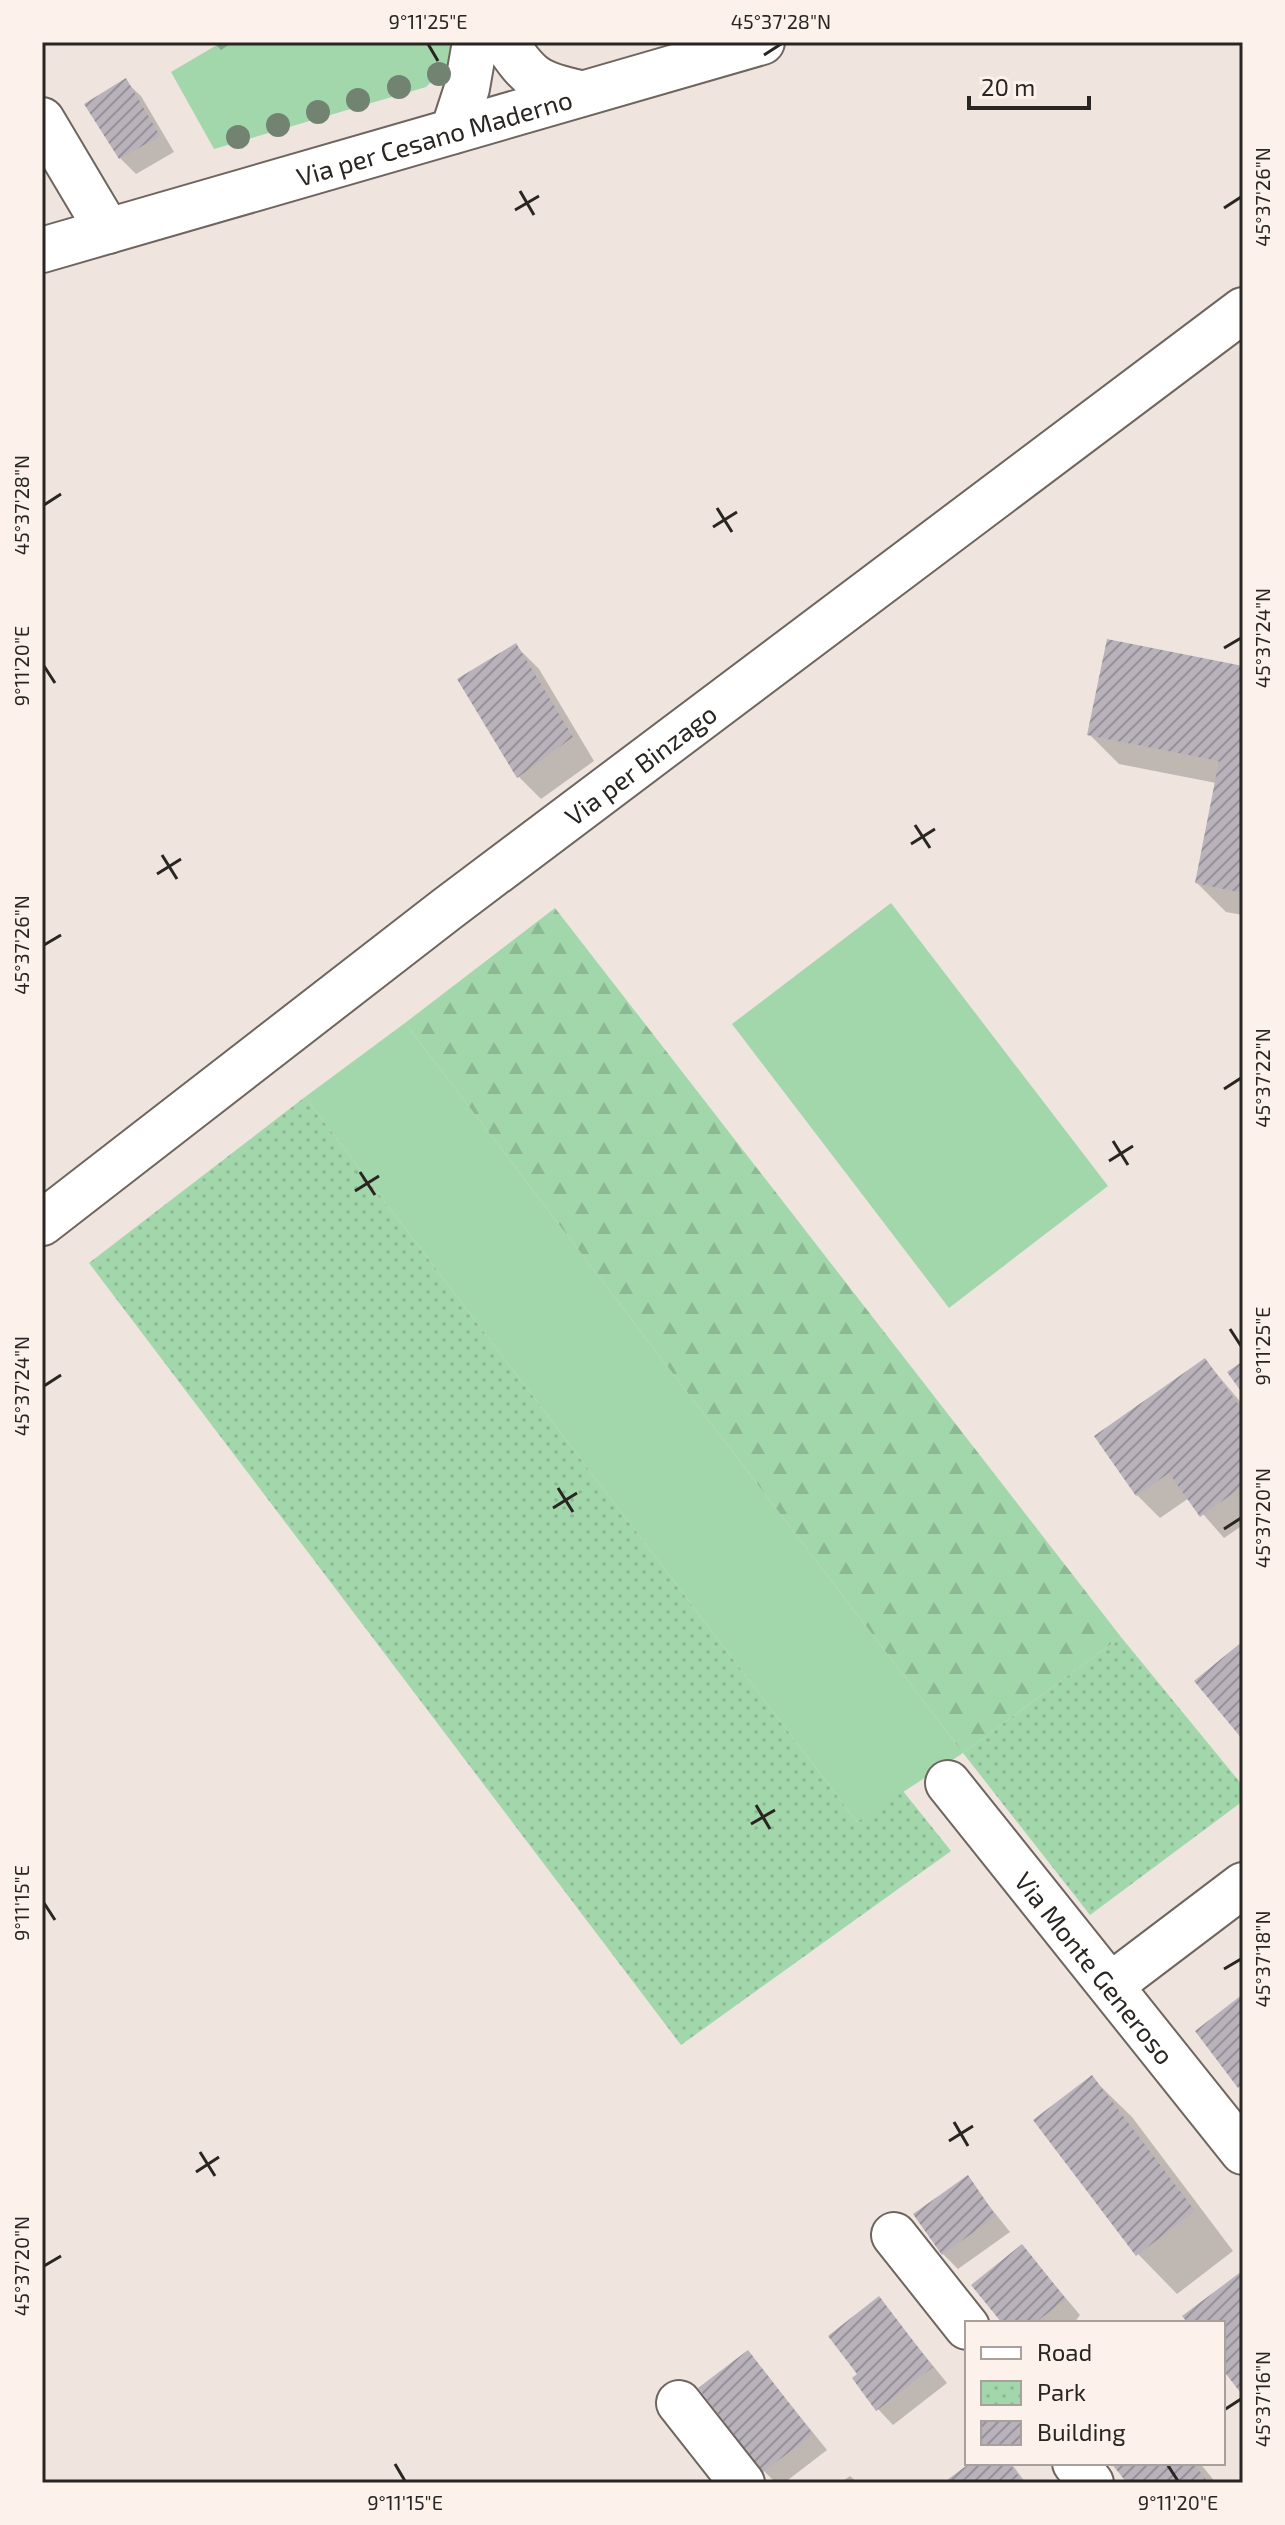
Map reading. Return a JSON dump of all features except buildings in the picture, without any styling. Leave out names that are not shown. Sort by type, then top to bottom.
[{"type":"street","points":[[453,131],[467,88],[475,42]]},
{"type":"street","points":[[505,42],[524,70],[543,86],[580,93]]},
{"type":"street","name":"Via per Cesano Maderno","points":[[42,250],[762,42]]},
{"type":"street","points":[[42,120],[108,231]]},
{"type":"street","name":"Via per Binzago","points":[[42,1223],[447,909],[1243,310]]},
{"type":"street","name":"Via Monte Generoso","points":[[948,1783],[1243,2152]]},
{"type":"street","points":[[1111,1985],[1243,1885]]},
{"type":"street","points":[[894,2235],[965,2324]]},
{"type":"street","points":[[679,2403],[742,2483]]},
{"type":"street","points":[[1077,2465],[1091,2483]]},
{"type":"green space","points":[[222,42],[455,42],[450,63],[426,87],[214,149],[171,72]]},
{"type":"green space","points":[[891,903],[1108,1186],[949,1308],[732,1024]]},
{"type":"green space","points":[[555,908],[1121,1637],[963,1753],[405,1023]]},
{"type":"green space","points":[[405,1023],[963,1753],[857,1822],[305,1097]]},
{"type":"green space","points":[[305,1097],[857,1822],[903,1791],[951,1851],[681,2045],[89,1263]]},
{"type":"green space","points":[[1121,1637],[1243,1786],[1243,1801],[1090,1915],[963,1753]]}]
